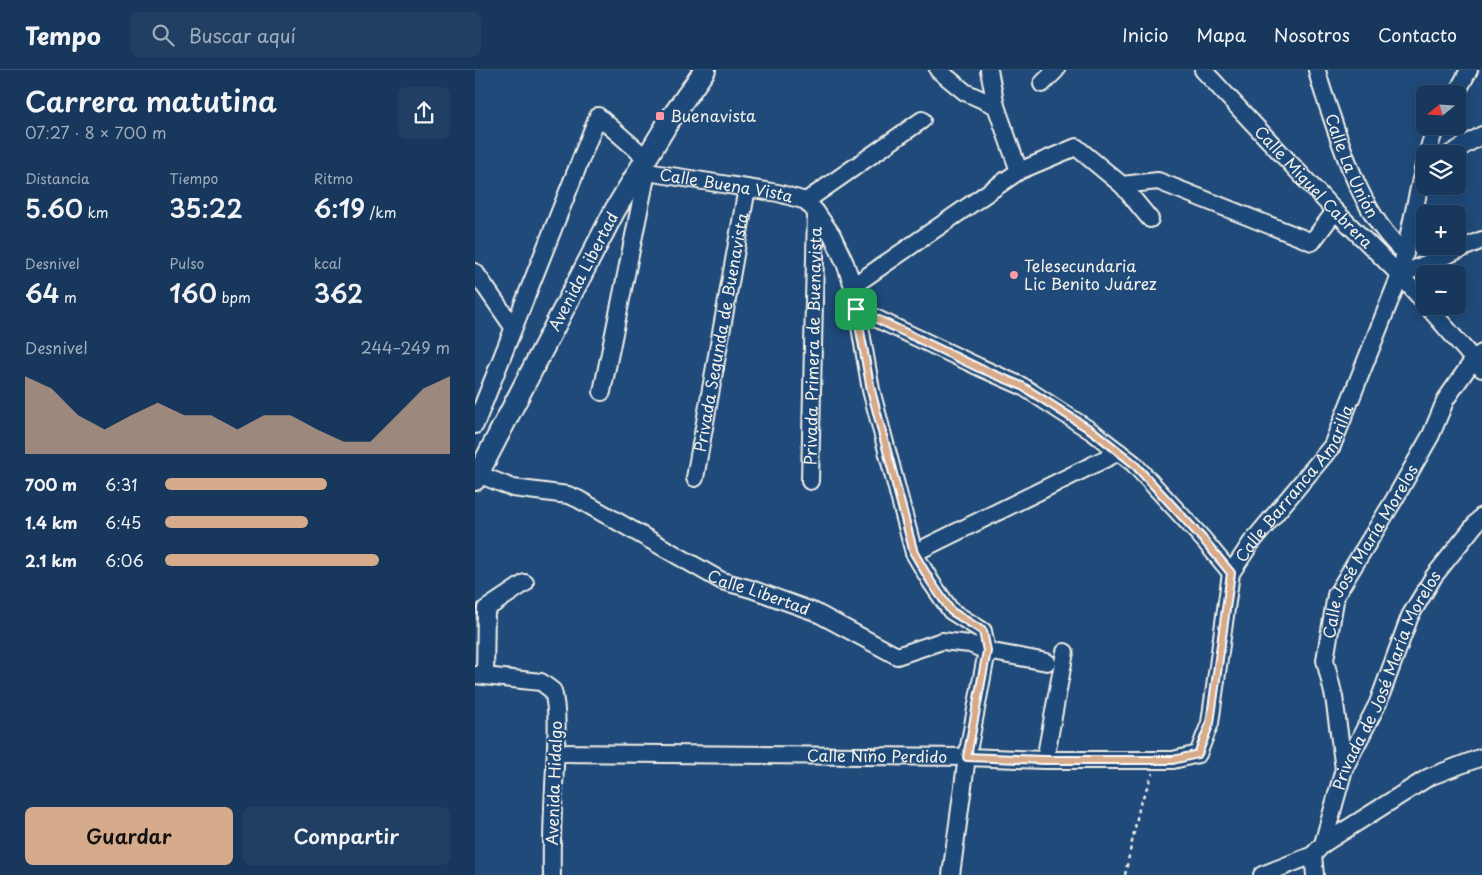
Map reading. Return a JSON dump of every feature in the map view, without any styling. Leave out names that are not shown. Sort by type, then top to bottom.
[{"type":"main road","name":"Avenida Libertad","points":[[477,477],[615,210],[644,166],[669,121],[705,70]]},
{"type":"street","points":[[938,70],[965,92],[996,106]]},
{"type":"street","points":[[989,70],[996,106],[1019,171]]},
{"type":"street","points":[[1042,84],[1056,70]]},
{"type":"street","name":"Calle Miguel Cabrera","points":[[1203,70],[1335,211],[1416,291]]},
{"type":"street","name":"Calle La Unión","points":[[1317,70],[1342,148],[1369,208],[1393,243],[1405,253]]},
{"type":"street","points":[[1461,85],[1469,70]]},
{"type":"street","points":[[475,424],[598,116],[644,166],[602,392]]},
{"type":"street","points":[[922,120],[811,207],[832,235],[845,262],[853,286],[871,390],[914,553],[951,611],[983,631],[987,651],[967,757],[951,875]]},
{"type":"street","points":[[1465,145],[1482,135]]},
{"type":"street","points":[[853,286],[1019,171],[1076,147],[1122,185],[1150,219]]},
{"type":"street","name":"Calle Buena Vista","points":[[644,166],[778,194],[811,207]]},
{"type":"street","points":[[1122,185],[1158,181],[1312,242],[1335,211]]},
{"type":"street","name":"Privada Segunda de Buenavista","points":[[695,478],[747,188]]},
{"type":"street","name":"Calle Barranca Amarilla","points":[[1198,754],[1210,723],[1231,573],[1251,543],[1332,446],[1400,276],[1418,195]]},
{"type":"street","name":"Privada Primera de Buenavista","points":[[810,481],[811,207]]},
{"type":"street","points":[[1466,248],[1482,240]]},
{"type":"street","points":[[1400,276],[1451,255]]},
{"type":"street","points":[[1444,265],[1452,255]]},
{"type":"street","points":[[475,272],[513,327]]},
{"type":"street","points":[[856,309],[979,368],[1022,386],[1094,432],[1133,463],[1203,539],[1231,573]]},
{"type":"street","name":"Calle Miguel Cabrera","points":[[1438,315],[1479,360]]},
{"type":"street","name":"Calle José María Morelos","points":[[1344,769],[1334,697],[1325,660],[1336,595],[1431,435],[1446,399],[1479,360]]},
{"type":"street","points":[[914,553],[1119,452]]},
{"type":"street","name":"Calle Libertad","points":[[477,477],[513,488],[569,495],[722,581],[751,589],[815,612],[897,656],[942,641],[970,644],[987,651],[1047,662]]},
{"type":"street","name":"Privada de José María Morelos","points":[[1318,850],[1344,769],[1378,703],[1410,616],[1434,576],[1482,516]]},
{"type":"street","points":[[480,675],[485,609],[525,583]]},
{"type":"street","points":[[1045,760],[1065,652]]},
{"type":"street","name":"Avenida Hidalgo","points":[[480,675],[541,682],[553,691],[556,704],[551,842],[552,875]]},
{"type":"street","name":"Calle Niño Perdido","points":[[555,753],[967,757],[1045,760],[1173,760],[1198,754]]},
{"type":"street","points":[[1261,875],[1318,850],[1429,777],[1482,757]]},
{"type":"street","points":[[1315,875],[1318,850]]},
{"type":"path","points":[[1125,875],[1140,804],[1158,759]]},
{"type":"place","name":"Buenavista","points":[[660,116]]},
{"type":"place","name":"Telesecundaria Lic Benito Juárez","points":[[1014,275]]},
{"type":"route","points":[[856,309],[979,368],[1022,386],[1094,432],[1133,463],[1203,539],[1231,573],[1210,723],[1198,754],[1173,760],[1045,760],[967,757],[987,651],[983,631],[951,611],[914,553],[871,390],[856,309]]}]
